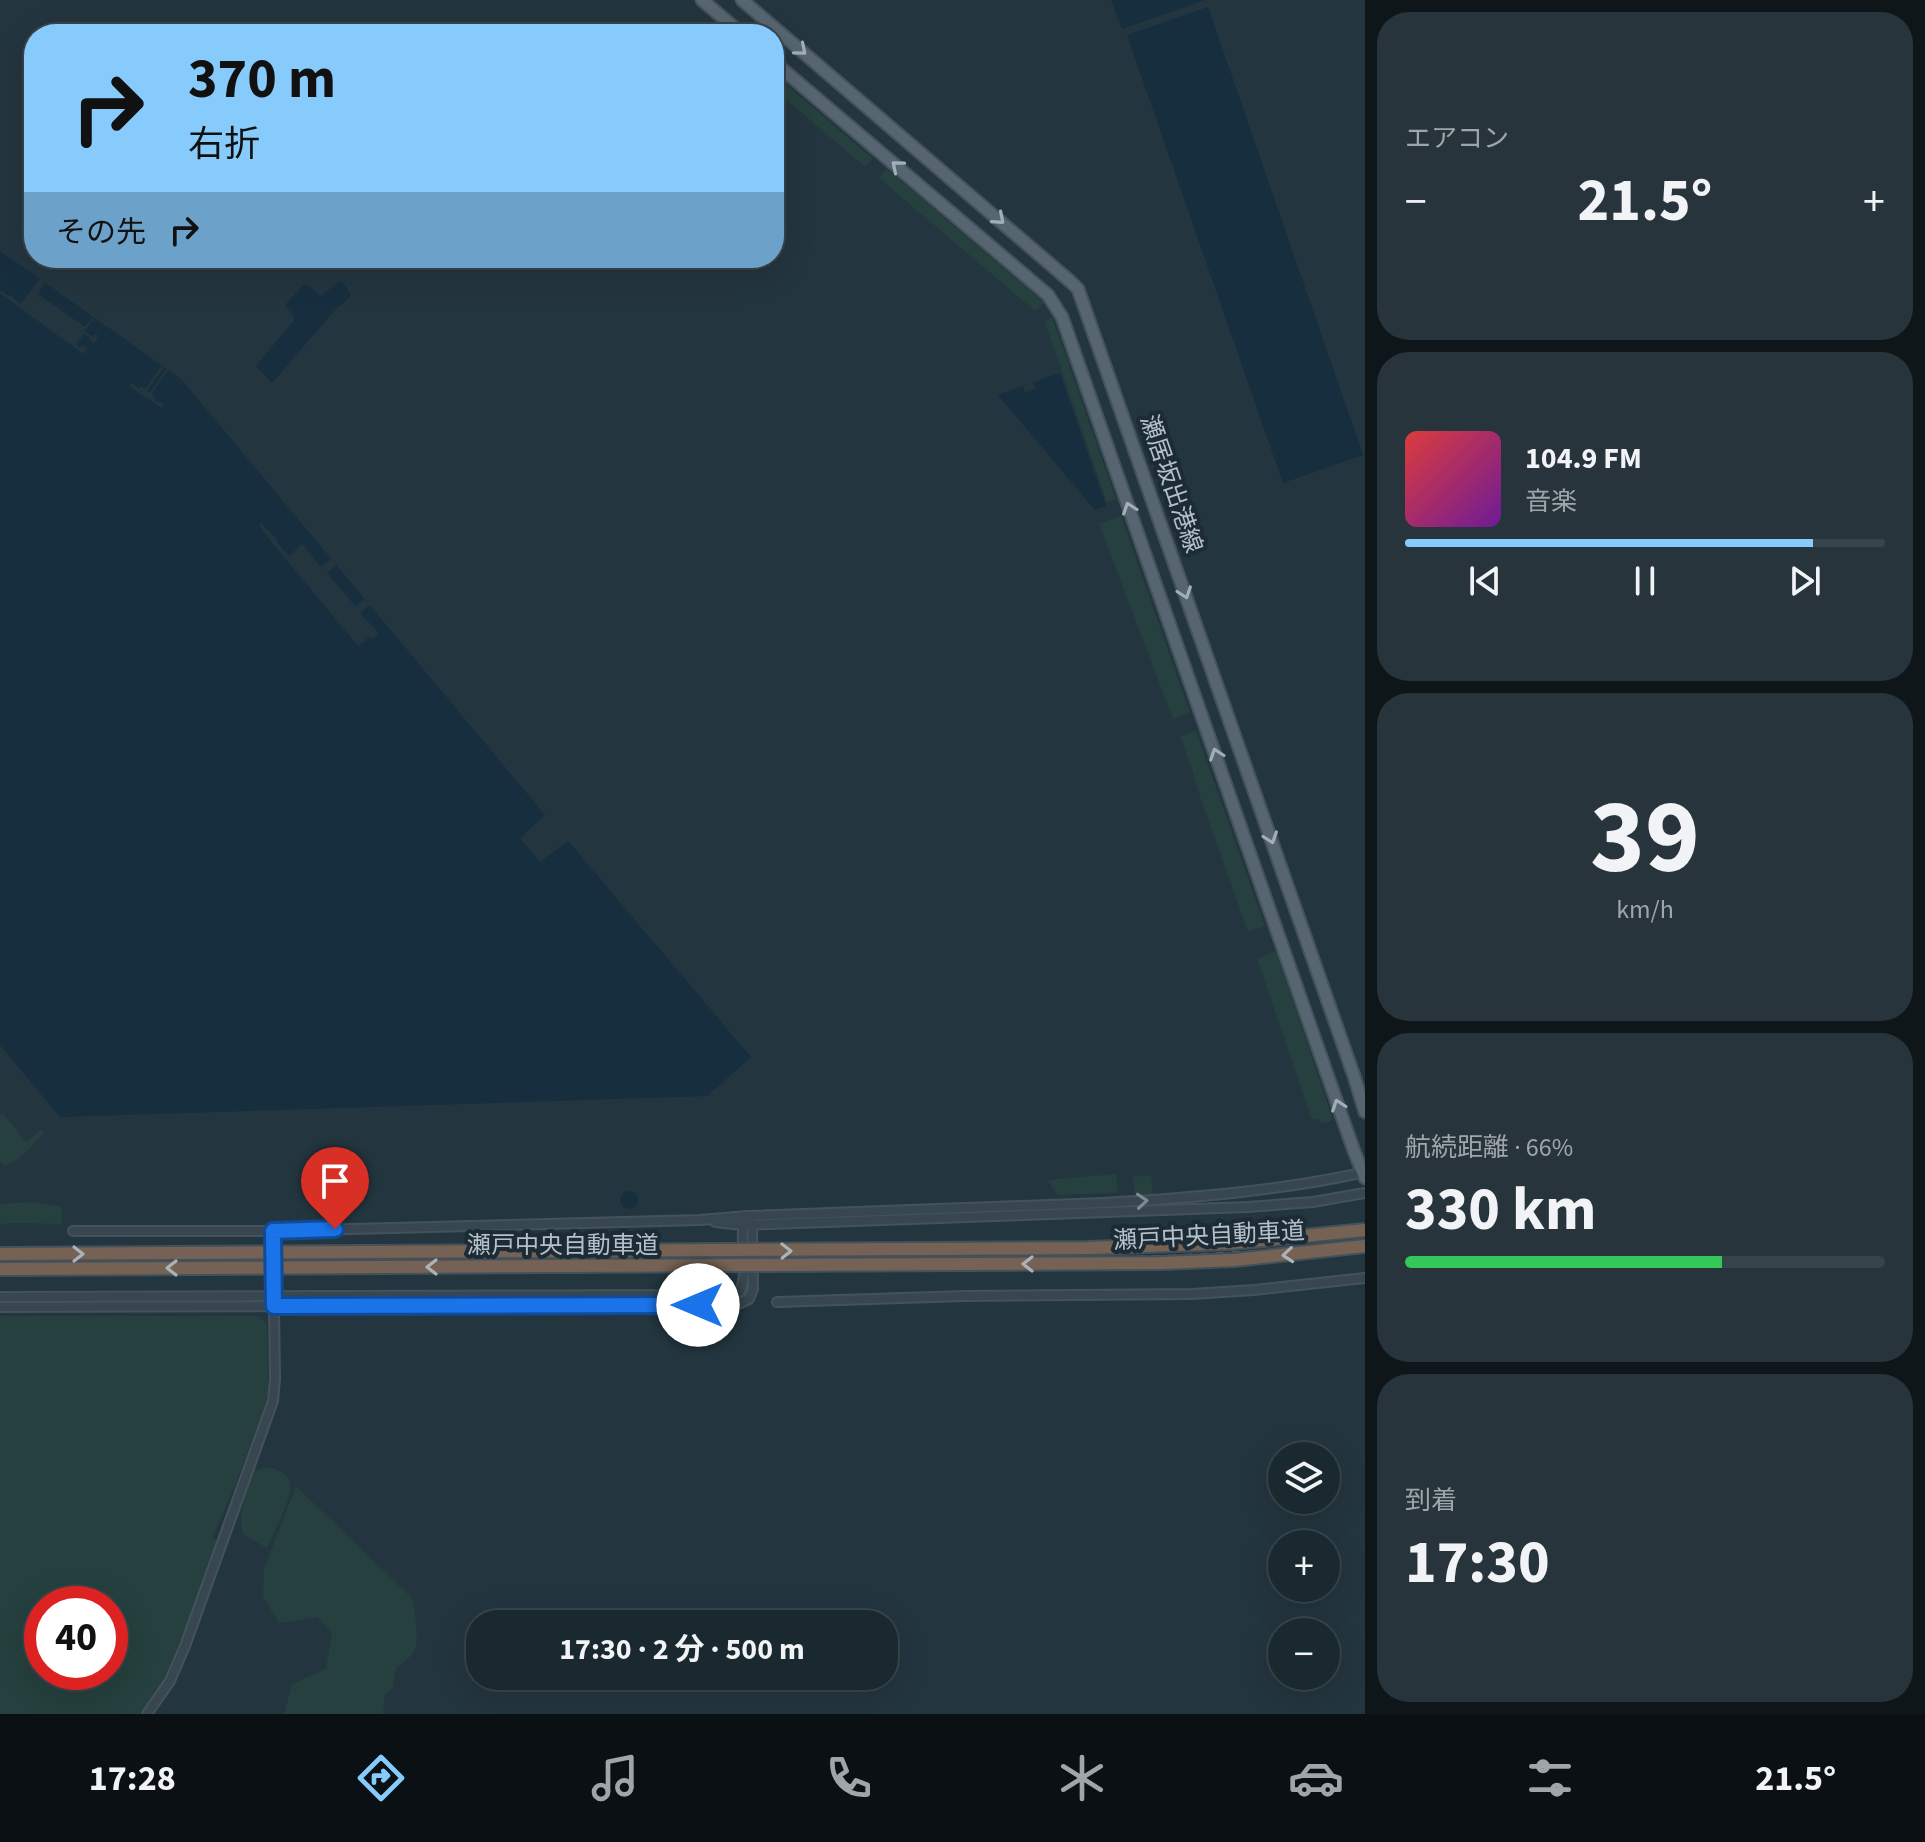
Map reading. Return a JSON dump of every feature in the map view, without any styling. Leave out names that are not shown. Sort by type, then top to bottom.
[{"type":"highway","name":"瀬戸中央自動車道","points":[[0,1254],[1088,1248],[1232,1243],[1365,1230]]},
{"type":"highway","name":"瀬戸中央自動車道","points":[[0,1269],[1132,1263],[1234,1260],[1365,1246]]},
{"type":"main road","points":[[702,0],[730,24]]},
{"type":"main road","name":"瀬居坂出港線","points":[[742,0],[770,24]]},
{"type":"main road","name":"瀬居坂出港線","points":[[784,36],[1078,289],[1365,1112]]},
{"type":"main road","name":"瀬居坂出港線","points":[[784,71],[1056,305],[1364,1175]]},
{"type":"street","points":[[73,1231],[273,1231],[700,1220],[1151,1200],[1364,1175]]},
{"type":"street","points":[[700,1220],[747,1225],[1202,1210],[1313,1202],[1365,1193]]},
{"type":"street","points":[[0,1297],[736,1305],[749,1299],[753,1289],[747,1216]]},
{"type":"street","points":[[147,1714],[170,1681],[185,1646],[273,1401],[273,1231]]},
{"type":"street","points":[[777,1302],[1192,1294],[1365,1278]]},
{"type":"street","points":[[0,1307],[274,1302]]},
{"type":"green space","points":[[784,83],[872,158],[865,167],[784,98]]},
{"type":"green space","points":[[887,169],[1045,303],[1035,311],[879,178]]},
{"type":"green space","points":[[1052,317],[1116,499],[1107,503],[1045,322]]},
{"type":"green space","points":[[1121,516],[1190,713],[1173,719],[1099,524]]},
{"type":"green space","points":[[1196,731],[1265,926],[1248,932],[1180,736]]},
{"type":"green space","points":[[1276,951],[1333,1120],[1321,1124],[1319,1118],[1312,1120],[1257,958]]},
{"type":"green space","points":[[0,1114],[26,1142],[41,1130],[45,1132],[21,1156],[4,1166],[0,1162]]},
{"type":"green space","points":[[1116,1174],[1118,1193],[1058,1195],[1047,1180]]},
{"type":"green space","points":[[1151,1175],[1153,1194],[1135,1195],[1133,1177]]},
{"type":"green space","points":[[32,1202],[58,1206],[62,1210],[62,1223],[0,1224],[0,1204]]},
{"type":"green space","points":[[0,1316],[254,1316],[260,1317],[267,1325],[268,1393],[264,1409],[212,1538],[218,1540],[169,1673],[142,1714],[0,1714]]},
{"type":"green space","points":[[271,1467],[287,1476],[290,1488],[267,1548],[243,1534],[241,1517],[253,1471]]},
{"type":"green space","points":[[296,1486],[411,1597],[416,1623],[415,1649],[396,1668],[393,1687],[385,1694],[383,1714],[284,1714],[292,1684],[326,1669],[332,1632],[317,1617],[279,1623],[263,1597],[264,1569]]},
{"type":"water","points":[[1111,0],[1205,0],[1122,29]]},
{"type":"water","points":[[1208,7],[1363,455],[1283,483],[1127,35]]},
{"type":"water","points":[[0,251],[181,379],[545,815],[520,838],[540,862],[568,841],[751,1057],[707,1096],[60,1117],[0,1045]]},
{"type":"water","points":[[340,281],[351,296],[272,383],[256,366],[294,320],[285,305],[303,285],[321,296]]},
{"type":"water","points":[[1060,373],[1106,506],[1095,510],[998,395],[1023,386],[1025,393],[1035,389],[1033,382]]},
{"type":"water","points":[[629,1191],[638,1200],[629,1209],[620,1200]]},
{"type":"pier","points":[[40,279],[45,283],[38,294],[85,327],[94,318],[85,331],[92,336],[104,326],[94,344],[84,334],[76,344],[87,349],[83,354],[0,293],[0,290],[10,295],[20,304]]},
{"type":"pier","points":[[161,366],[164,367],[147,391],[150,392],[168,370],[152,393],[154,400],[164,404],[161,408],[129,386],[131,382],[139,389],[141,386],[145,389]]},
{"type":"pier","points":[[261,523],[289,556],[302,544],[321,567],[331,559],[336,565],[327,573],[355,606],[364,599],[370,605],[360,613],[379,633],[358,646],[269,539],[259,525]]},
{"type":"railway","points":[[0,1263],[1088,1258],[1227,1253],[1365,1240]]},
{"type":"route","points":[[335,1229],[273,1231],[274,1306],[698,1305]]}]
